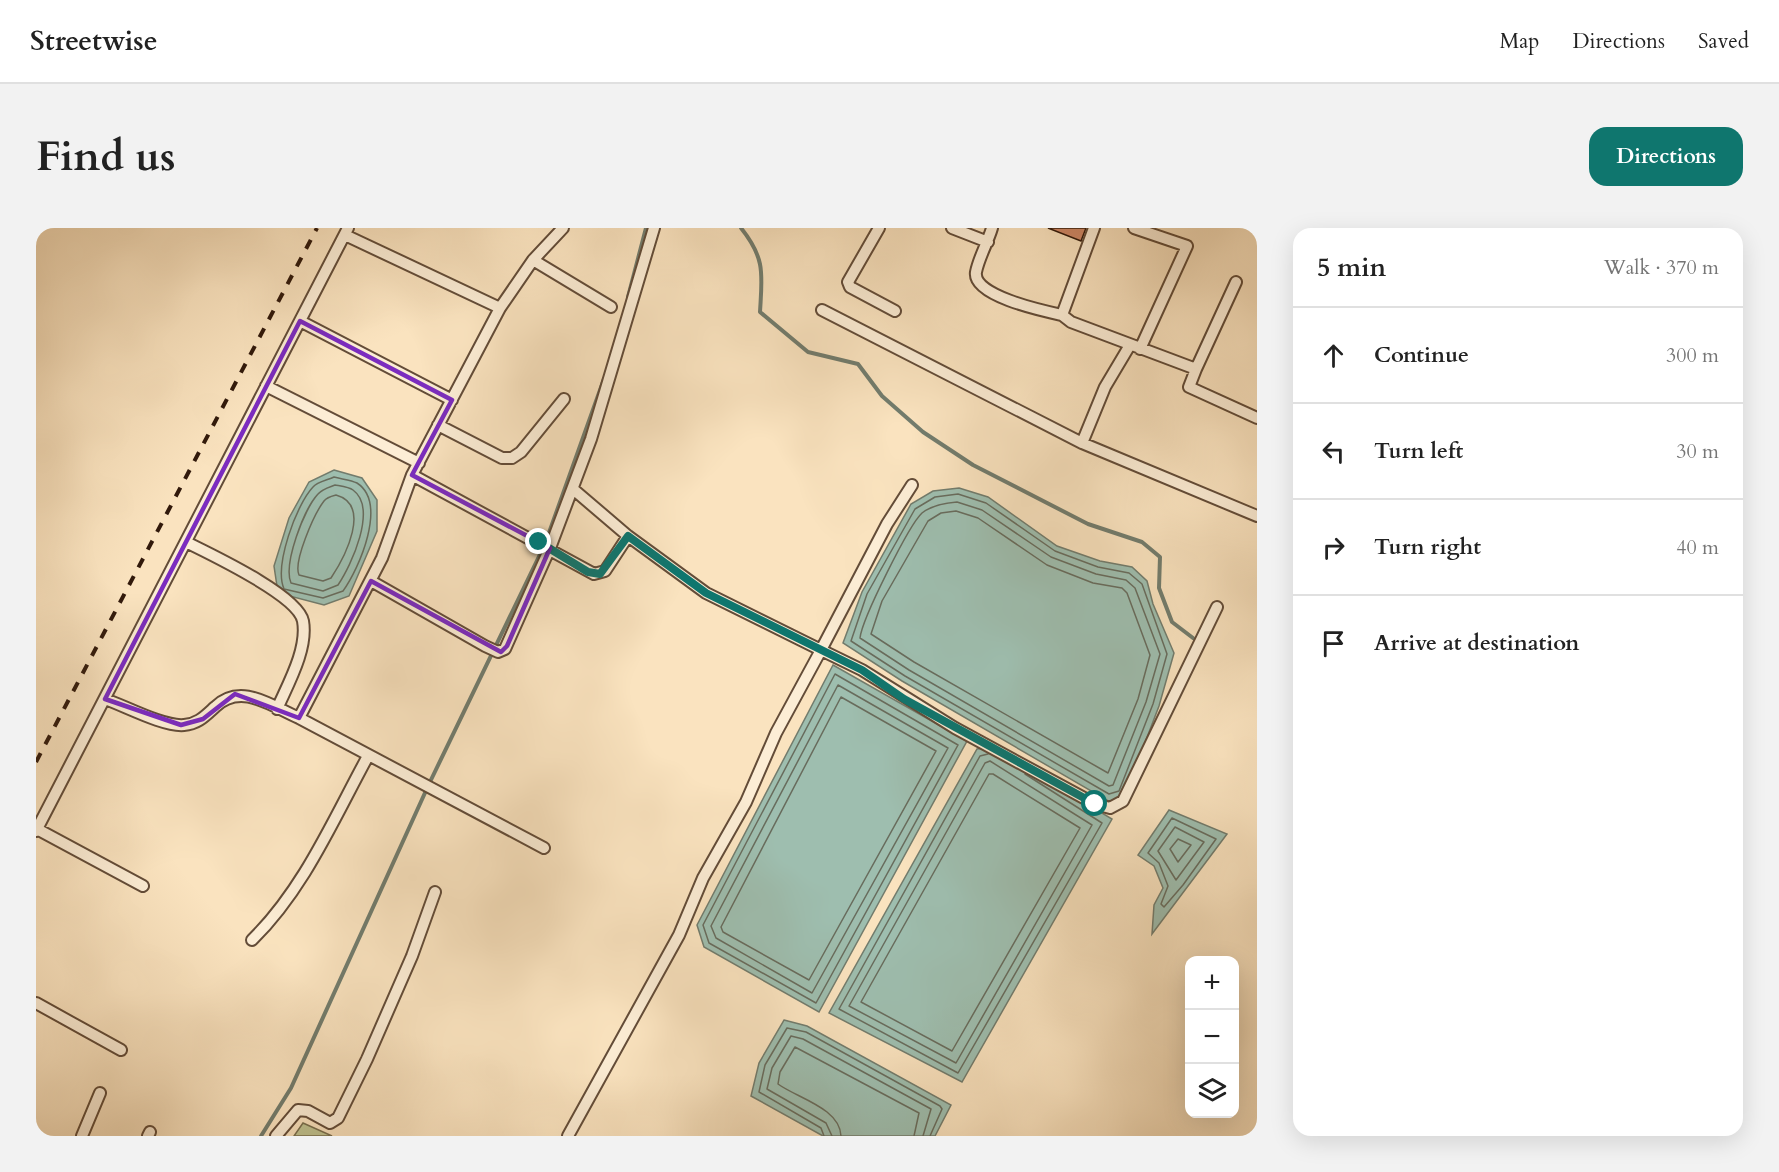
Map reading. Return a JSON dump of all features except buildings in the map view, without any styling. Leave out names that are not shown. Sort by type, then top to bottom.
[{"type":"street","points":[[299,718],[371,581],[390,540],[412,475],[500,308],[533,260],[563,228]]},
{"type":"street","points":[[371,581],[495,650],[507,646],[546,546],[573,489],[633,303],[654,228]]},
{"type":"street","points":[[879,228],[849,282],[850,287],[895,311]]},
{"type":"street","points":[[952,228],[988,242]]},
{"type":"street","points":[[992,228],[976,273],[981,285],[1025,306],[1062,315],[1071,322],[1196,369]]},
{"type":"street","points":[[1062,315],[1094,228]]},
{"type":"street","points":[[1082,443],[1105,387],[1135,347],[1187,246],[1134,228]]},
{"type":"street","points":[[143,886],[37,830],[346,232],[500,308]]},
{"type":"street","points":[[533,260],[611,307]]},
{"type":"street","points":[[1236,282],[1189,387],[1257,418]]},
{"type":"street","points":[[822,310],[1082,443],[1257,516]]},
{"type":"street","points":[[300,321],[452,400]]},
{"type":"street","points":[[266,386],[419,463]]},
{"type":"street","points":[[438,425],[502,458],[512,458],[521,452],[564,399]]},
{"type":"street","points":[[412,475],[546,546],[588,572],[600,574],[628,536]]},
{"type":"street","points":[[568,1136],[679,935],[703,878],[746,802],[776,733],[887,524],[912,485]]},
{"type":"street","points":[[573,489],[628,536],[706,593],[862,670],[955,728],[1095,804],[1110,808],[1123,801],[1217,607]]},
{"type":"street","points":[[186,542],[246,573],[294,605],[303,619],[299,653],[277,709]]},
{"type":"street","points":[[105,699],[181,725],[203,719],[224,698],[235,694],[258,699],[299,718],[544,848]]},
{"type":"street","points":[[252,940],[276,917],[292,894],[368,756]]},
{"type":"street","points":[[276,1136],[298,1110],[308,1111],[330,1123],[338,1118],[412,957],[435,892]]},
{"type":"street","points":[[36,1003],[121,1050]]},
{"type":"street","points":[[82,1136],[100,1093]]},
{"type":"highlighted area","points":[[300,321],[452,400],[412,475],[550,548],[507,646],[501,652],[371,581],[299,718],[235,694],[203,719],[181,725],[105,699]]},
{"type":"green space","points":[[303,1123],[332,1136],[294,1136]]},
{"type":"water","points":[[334,470],[362,478],[377,500],[377,531],[349,596],[324,605],[278,593],[274,566],[289,518],[309,482]]},
{"type":"water","points":[[959,488],[988,497],[1057,546],[1100,561],[1132,567],[1147,581],[1153,604],[1174,653],[1159,706],[1125,795],[1110,802],[902,681],[843,643],[862,592],[911,504],[933,491]]},
{"type":"water","points":[[833,665],[967,741],[819,1012],[704,947],[697,925]]},
{"type":"water","points":[[992,747],[1112,819],[962,1082],[829,1013],[977,749]]},
{"type":"water","points":[[1169,810],[1227,834],[1152,934],[1154,905],[1163,888],[1154,866],[1138,855]]},
{"type":"water","points":[[784,1020],[807,1026],[951,1105],[935,1136],[823,1136],[751,1096],[759,1063]]},
{"type":"waterway","points":[[628,297],[646,228]]},
{"type":"waterway","points":[[741,228],[759,258],[761,268],[760,312],[808,352],[858,364],[882,396],[923,432],[973,465],[1088,524],[1142,542],[1160,557],[1159,588],[1172,622],[1193,638]]},
{"type":"waterway","points":[[261,1136],[291,1088],[429,784],[545,544],[604,379]]},
{"type":"railway","points":[[36,762],[317,228]]},
{"type":"route","points":[[539,542],[588,572],[600,574],[606,570],[628,536],[706,593],[862,670],[904,699],[1095,804]]}]
